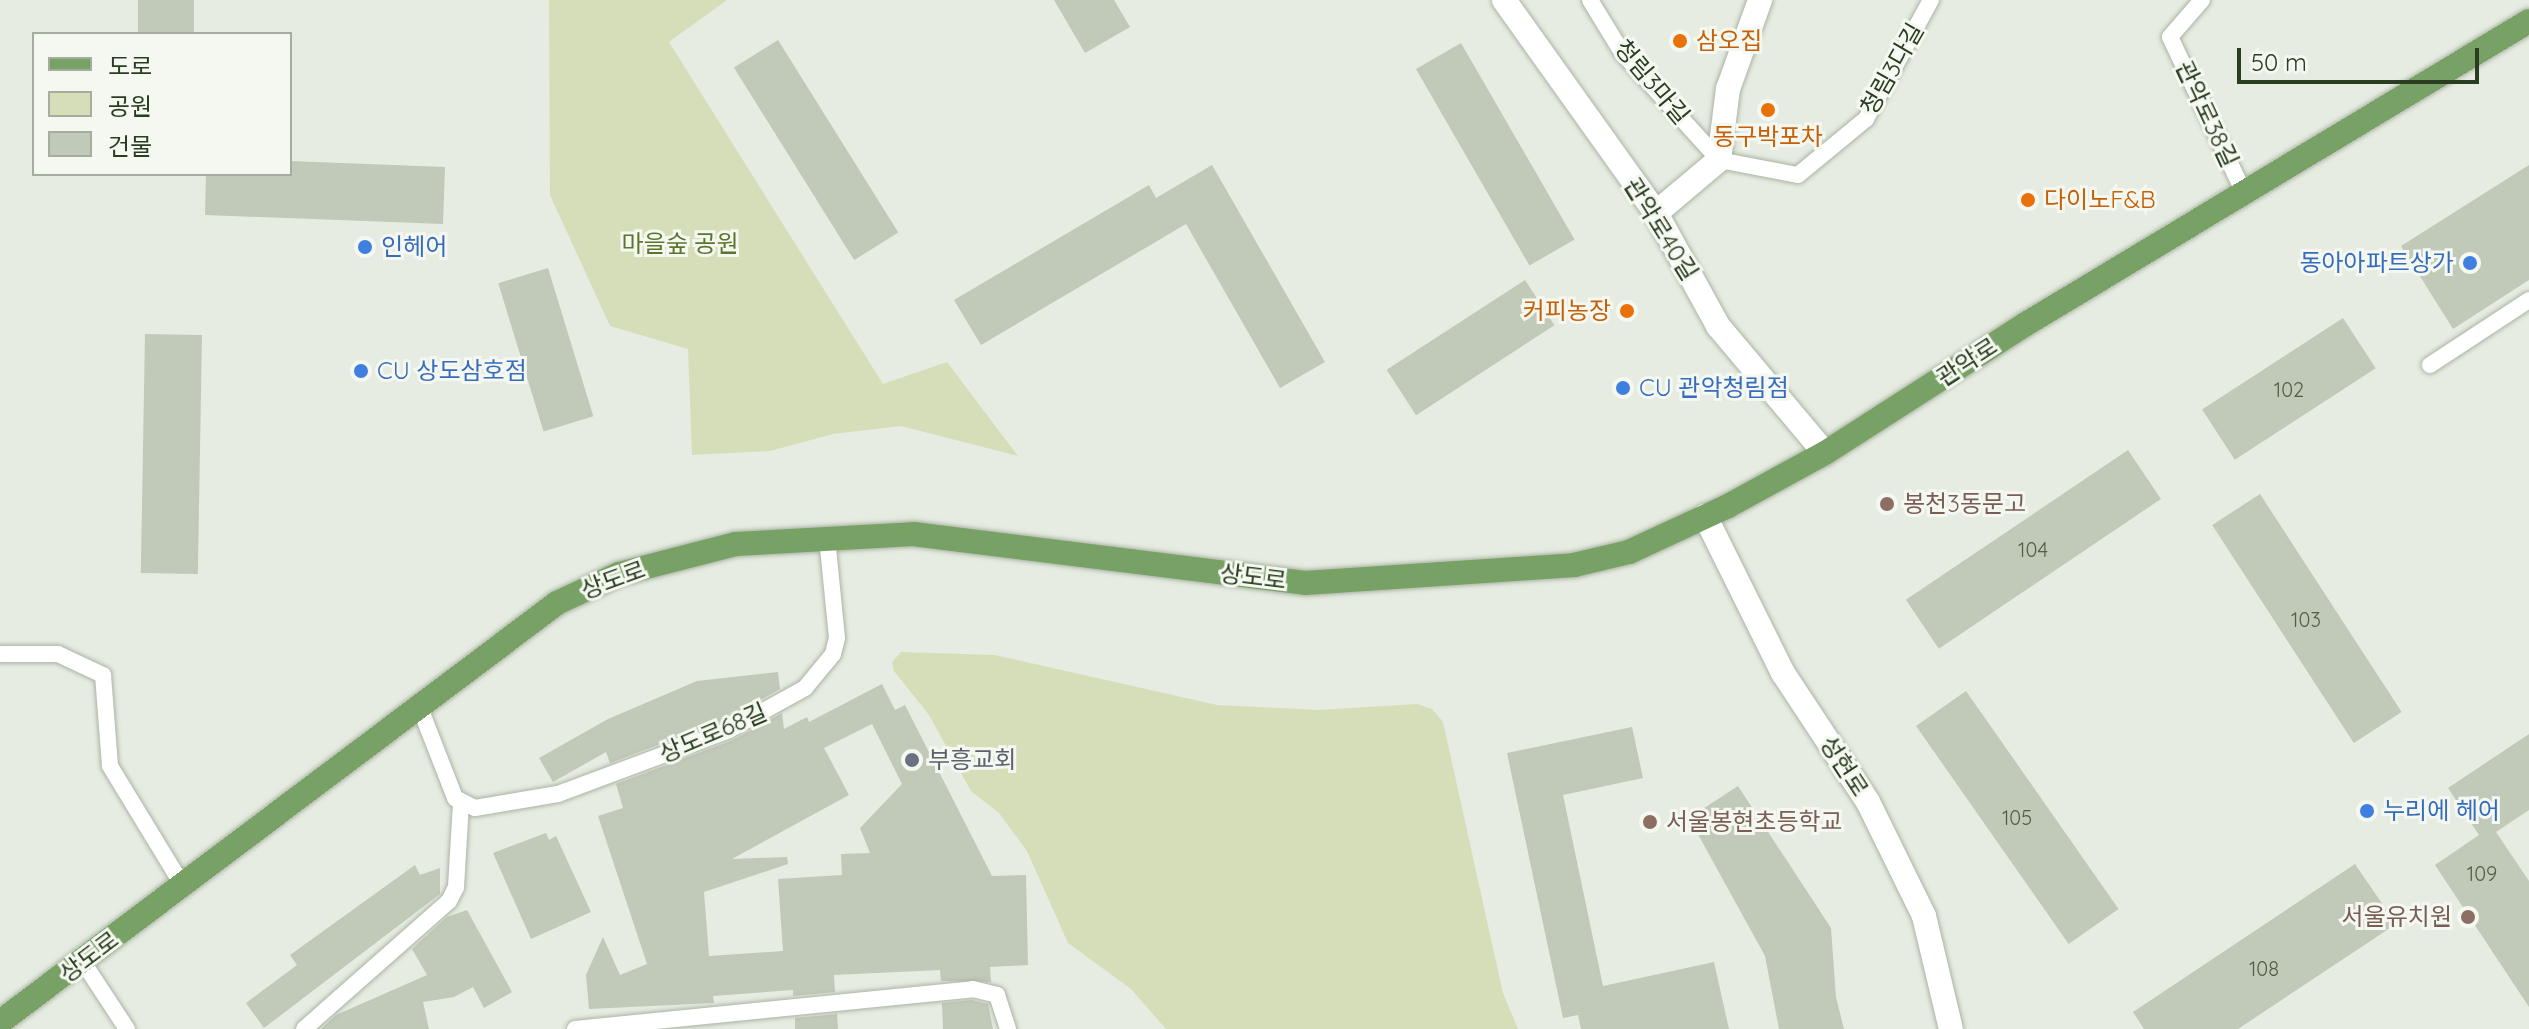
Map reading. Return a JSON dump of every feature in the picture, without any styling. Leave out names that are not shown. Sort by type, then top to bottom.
[{"type":"main road","name":"관악로","points":[[1362,583],[1574,565],[1629,552],[1705,516],[1825,453],[2244,193],[2529,21]]},
{"type":"main road","name":"상도로","points":[[2,1017],[83,962],[557,603],[619,574],[736,544],[913,534],[1305,583],[1362,583]]},
{"type":"street","name":"관악로40길","points":[[1504,0],[1656,213],[1718,326],[1825,453]]},
{"type":"street","name":"청림3마길","points":[[1719,160],[1728,89],[1760,0]]},
{"type":"street","points":[[1656,213],[1719,160]]},
{"type":"street","name":"성현로","points":[[1705,516],[1783,673],[1868,802],[1924,916],[1951,1029]]},
{"type":"lane","name":"청림3마길","points":[[1590,0],[1623,54],[1719,160]]},
{"type":"lane","name":"청림3다길","points":[[1719,160],[1798,175],[1866,119],[1931,0]]},
{"type":"lane","name":"관악로38길","points":[[2202,0],[2170,37],[2244,193]]},
{"type":"lane","points":[[2430,365],[2529,300]]},
{"type":"lane","name":"상도로68길","points":[[461,804],[491,809],[558,794],[729,730],[805,688],[822,673],[837,638],[827,537]]},
{"type":"lane","points":[[0,654],[58,654],[103,675],[110,766],[183,886]]},
{"type":"lane","points":[[304,1029],[449,901],[456,887],[461,804],[420,708]]},
{"type":"lane","points":[[83,962],[127,1029]]},
{"type":"lane","points":[[575,1029],[973,989],[997,995],[1008,1029]]},
{"type":"green space","name":"마을숲 공원","points":[[549,0],[727,0],[669,42],[883,384],[947,362],[1018,456],[901,426],[833,434],[770,451],[692,455],[688,349],[610,326],[550,195]]},
{"type":"green space","points":[[901,652],[995,655],[1217,705],[1319,710],[1417,704],[1432,709],[1443,722],[1503,993],[1518,1029],[1166,1029],[1131,989],[1068,943],[1027,851],[999,813],[971,791],[929,715],[894,671],[892,662]]},
{"type":"building","points":[[138,0],[194,0],[194,32],[138,32]]},
{"type":"building","points":[[1054,0],[1114,0],[1130,27],[1085,53]]},
{"type":"building","points":[[778,40],[898,233],[854,260],[734,68]]},
{"type":"building","points":[[1461,43],[1574,240],[1529,266],[1416,69]]},
{"type":"building","points":[[292,161],[445,167],[443,224],[205,215],[206,176],[292,176]]},
{"type":"building","points":[[1212,165],[1325,362],[1280,388],[1186,224],[981,345],[954,300],[1149,185],[1156,198]]},
{"type":"building","name":"동아아파트상가","points":[[2529,165],[2529,280],[2453,329],[2401,246]]},
{"type":"building","points":[[548,268],[593,416],[544,431],[498,283]]},
{"type":"building","points":[[1525,280],[1554,325],[1416,415],[1387,370]]},
{"type":"building","points":[[2343,318],[2376,368],[2235,460],[2202,409]]},
{"type":"building","points":[[145,334],[202,335],[198,574],[141,573]]},
{"type":"building","points":[[2128,450],[2161,499],[1939,649],[1906,600]]},
{"type":"building","points":[[2260,494],[2402,712],[2354,743],[2212,525]]},
{"type":"building","points":[[778,672],[780,689],[724,720],[610,763],[606,752],[553,782],[539,758],[608,719],[697,681]]},
{"type":"building","points":[[882,684],[895,710],[905,705],[992,876],[1026,875],[1028,965],[990,967],[991,982],[941,981],[940,970],[834,975],[835,992],[793,996],[793,990],[713,996],[714,1003],[589,1009],[586,975],[603,937],[620,975],[647,964],[598,816],[623,808],[616,784],[733,740],[782,713],[784,729],[807,717],[809,722]],"holes":[[[872,724],[902,784],[860,828],[870,853],[841,854],[842,875],[778,879],[783,951],[709,956],[704,892],[788,864],[787,857],[732,859],[849,795],[824,748]]]},
{"type":"building","points":[[1966,691],[2119,909],[2069,944],[1916,726]]},
{"type":"building","points":[[1632,727],[1643,778],[1563,795],[1603,986],[1714,962],[1729,1029],[1581,1029],[1578,1015],[1563,1018],[1507,753]]},
{"type":"building","points":[[2529,734],[2529,810],[2496,832],[2529,881],[2529,1007],[2435,865],[2479,835],[2448,788]]},
{"type":"building","points":[[1738,786],[1831,928],[1836,997],[1844,1029],[1779,1029],[1765,956],[1689,818]]},
{"type":"building","points":[[546,833],[549,840],[556,836],[591,912],[531,939],[493,853]]},
{"type":"building","points":[[2355,864],[2396,924],[2238,1029],[2144,1029],[2133,1012]]},
{"type":"building","points":[[415,865],[420,875],[440,868],[440,894],[264,1028],[246,1003],[297,965],[290,955]]},
{"type":"building","points":[[467,910],[512,992],[484,1008],[473,987],[454,997],[423,1002],[429,1029],[321,1029],[336,1015],[427,975],[412,949],[447,917]]},
{"type":"building","points":[[972,1000],[988,1004],[993,1029],[943,1029],[942,1003]]},
{"type":"building","points":[[837,1014],[838,1029],[795,1029],[795,1018]]},
{"type":"place","name":"삼오집","points":[[1680,41]]},
{"type":"place","name":"동구박포차","points":[[1768,110]]},
{"type":"place","name":"다이노F&B","points":[[2028,200]]},
{"type":"place","name":"인헤어","points":[[365,247]]},
{"type":"place","name":"동아아파트상가","points":[[2470,263]]},
{"type":"place","name":"커피농장","points":[[1627,311]]},
{"type":"place","name":"CU 상도삼호점","points":[[361,371]]},
{"type":"place","name":"CU 관악청림점","points":[[1623,388]]},
{"type":"place","name":"봉천3동문고","points":[[1887,504]]},
{"type":"place","name":"부흥교회","points":[[912,760]]},
{"type":"place","name":"누리에 헤어","points":[[2367,811]]},
{"type":"place","name":"서울봉현초등학교","points":[[1650,822]]},
{"type":"place","name":"서울유치원","points":[[2468,917]]}]
